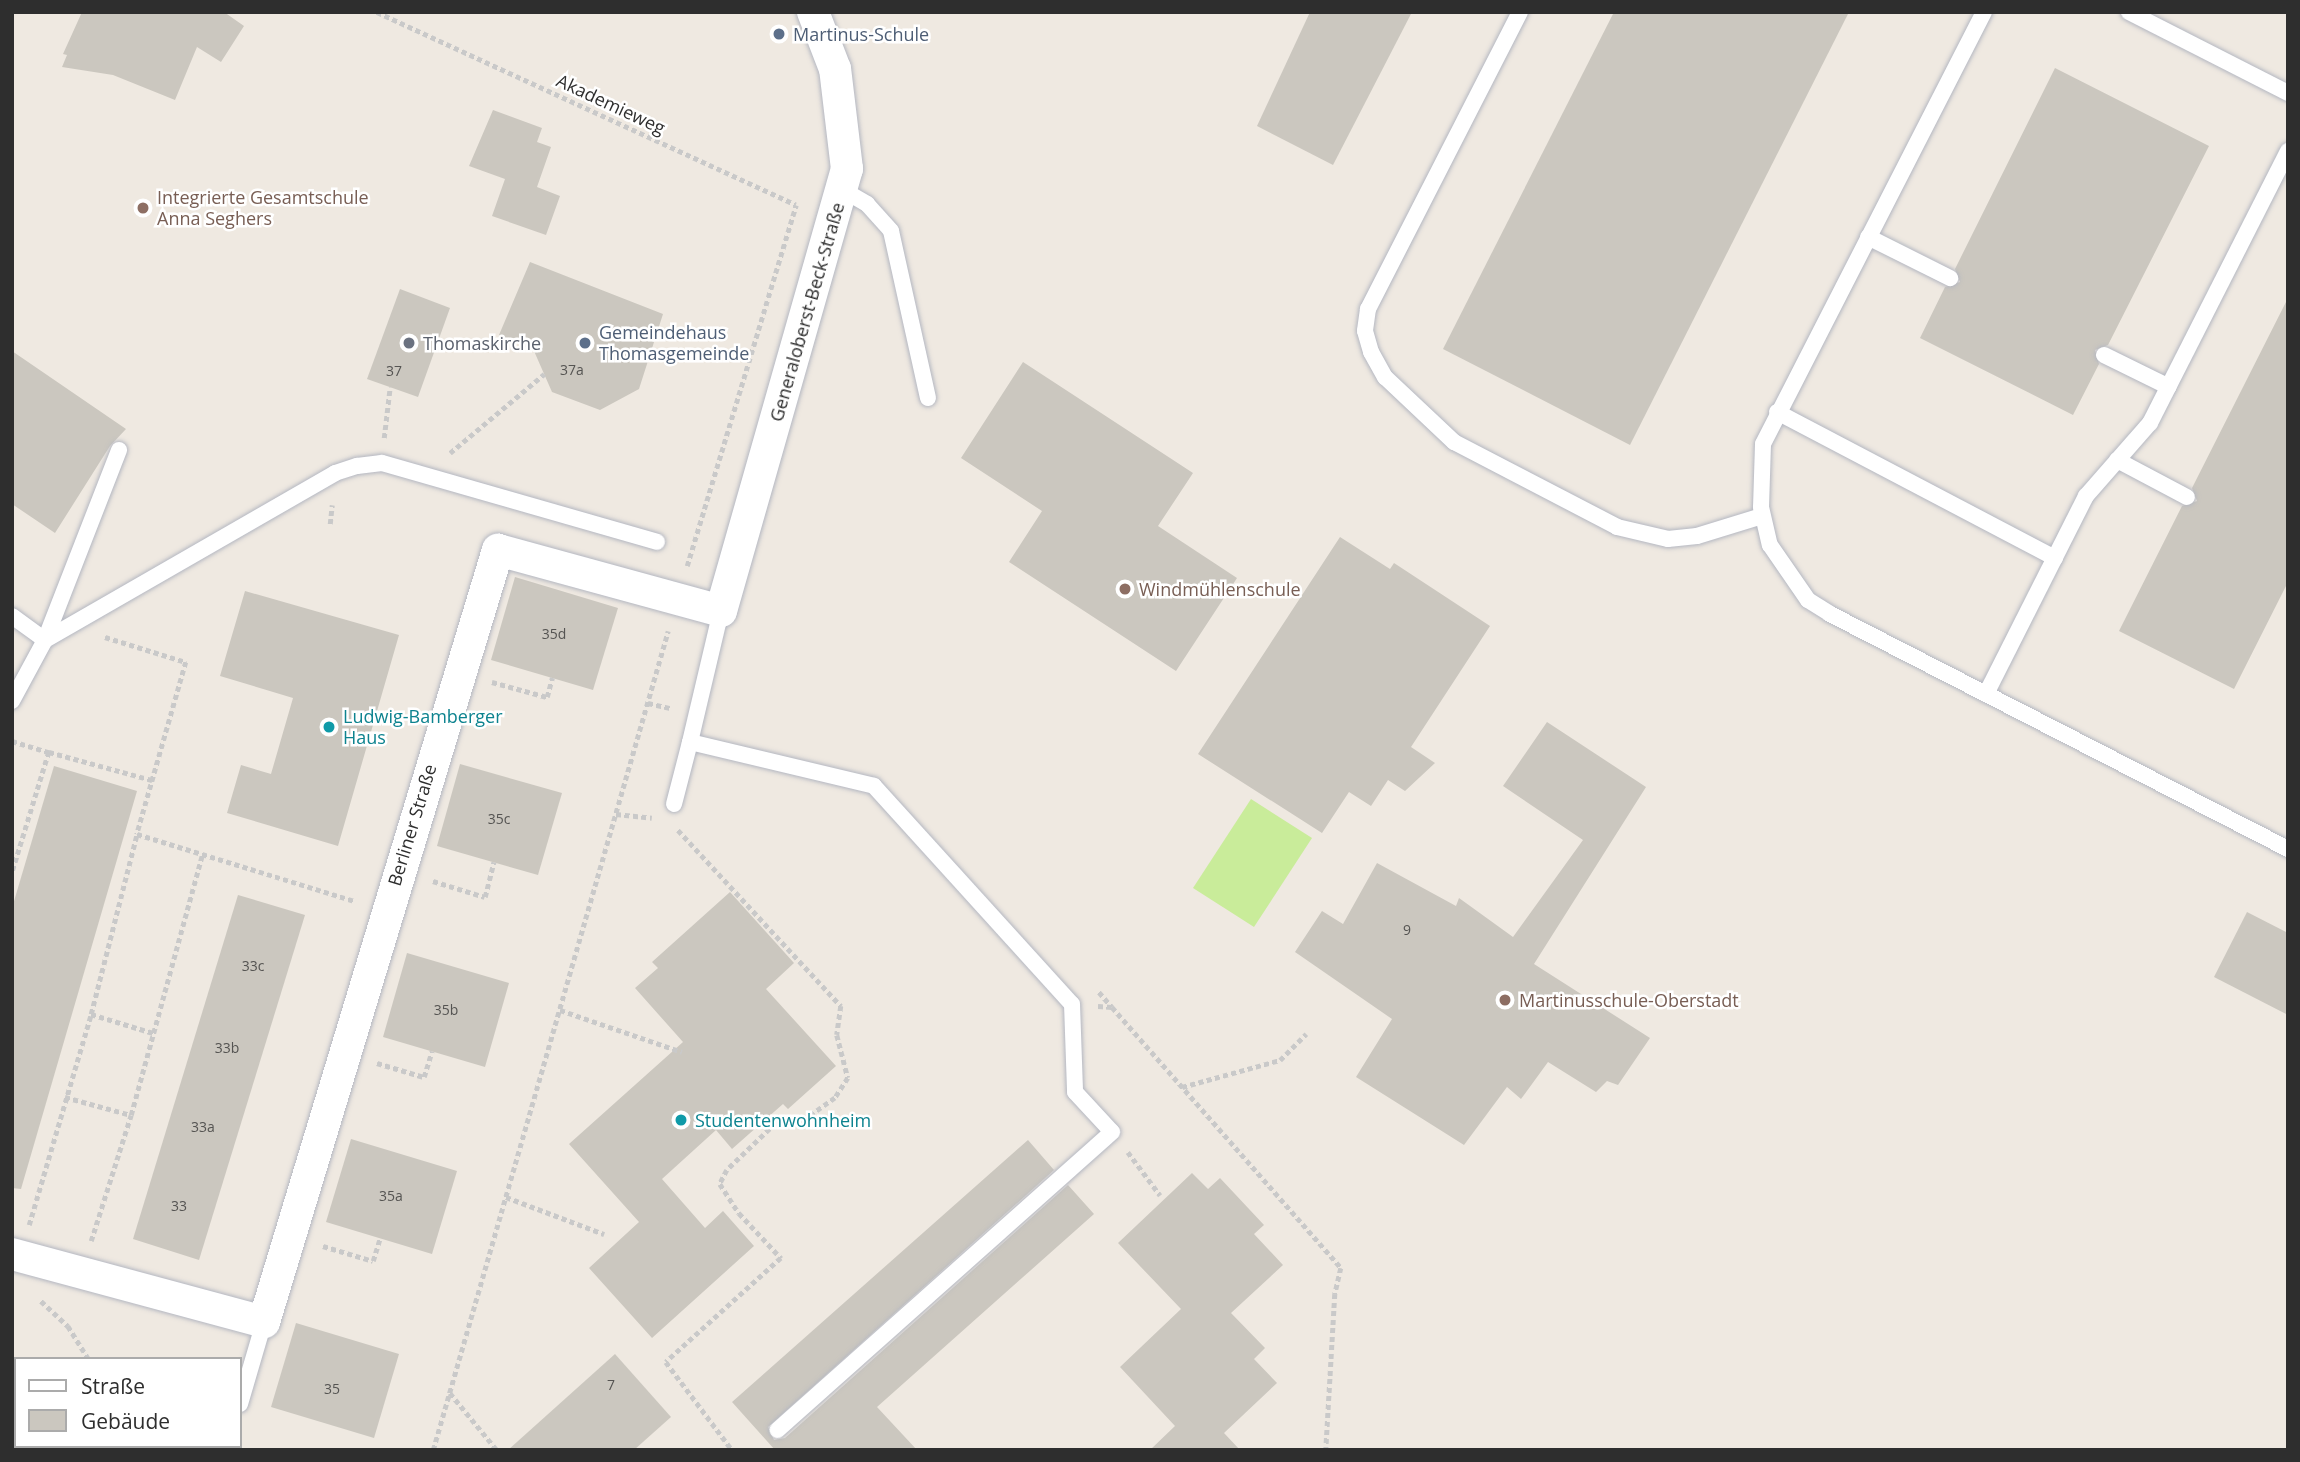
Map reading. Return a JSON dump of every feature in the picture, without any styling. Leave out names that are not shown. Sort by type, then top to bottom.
[{"type":"street","name":"Generaloberst-Beck-Straße","points":[[721,611],[842,190],[846,148],[835,69],[813,12]]},
{"type":"street","name":"Berliner Straße","points":[[264,1322],[348,1055],[386,911],[498,550],[721,611]]},
{"type":"street","points":[[16,1255],[264,1322]]},
{"type":"lane","points":[[1520,12],[1368,309],[1366,331],[1371,352],[1385,377],[1454,442],[1628,531],[1668,539],[1697,536],[1762,516]]},
{"type":"lane","points":[[1984,12],[1777,412],[1763,444],[1762,516],[1770,545],[1808,600],[2288,849]]},
{"type":"lane","points":[[2129,12],[2288,93]]},
{"type":"lane","points":[[1986,694],[2086,496],[2150,423],[2288,151]]},
{"type":"lane","points":[[842,190],[867,204],[891,232],[928,398]]},
{"type":"lane","points":[[1868,237],[1950,278]]},
{"type":"lane","points":[[2104,355],[2169,387]]},
{"type":"lane","points":[[1777,412],[2055,558]]},
{"type":"lane","points":[[12,701],[45,640],[119,450]]},
{"type":"lane","points":[[2117,460],[2187,496]]},
{"type":"lane","points":[[45,640],[335,473],[382,463],[657,542]]},
{"type":"lane","points":[[674,804],[721,611]]},
{"type":"lane","points":[[12,615],[45,640]]},
{"type":"lane","points":[[690,741],[874,786],[1072,1004],[1075,1092],[1112,1132],[778,1430]]},
{"type":"lane","name":"Berliner Straße","points":[[242,1397],[264,1322]]},
{"type":"path","name":"Akademieweg","points":[[377,12],[833,222]]},
{"type":"path","points":[[433,1450],[678,599],[796,205]]},
{"type":"path","points":[[423,476],[544,374]]},
{"type":"path","points":[[382,463],[390,387]]},
{"type":"path","points":[[16,1255],[91,1014],[137,834],[186,662],[70,626]]},
{"type":"path","points":[[458,673],[547,697],[552,678]]},
{"type":"path","points":[[12,741],[152,780]]},
{"type":"path","points":[[12,873],[50,752]]},
{"type":"path","points":[[670,821],[674,804]]},
{"type":"path","points":[[616,814],[670,821],[841,1006],[836,1035],[848,1078],[835,1098],[797,1125],[776,1123],[727,1170],[720,1184],[739,1213],[781,1258],[666,1362],[732,1450]]},
{"type":"path","points":[[137,834],[386,911]]},
{"type":"path","points":[[81,1272],[131,1115],[202,855]]},
{"type":"path","points":[[399,870],[485,897],[494,862]]},
{"type":"path","points":[[1072,1004],[1112,1007],[1341,1268],[1335,1294],[1326,1450]]},
{"type":"path","points":[[560,1010],[682,1052]]},
{"type":"path","points":[[91,1014],[153,1033]]},
{"type":"path","points":[[1182,1087],[1280,1060],[1306,1034]]},
{"type":"path","points":[[348,1055],[424,1077],[432,1051]]},
{"type":"path","points":[[65,1097],[131,1115]]},
{"type":"path","points":[[1112,1132],[1160,1195]]},
{"type":"path","points":[[506,1197],[604,1234]]},
{"type":"path","points":[[292,1236],[373,1261],[380,1238]]},
{"type":"path","points":[[37,1297],[68,1326],[88,1357]]},
{"type":"path","points":[[450,1393],[497,1450]]},
{"type":"green space","points":[[1251,799],[1312,838],[1254,927],[1193,888]]},
{"type":"building","points":[[82,12],[224,12],[244,26],[221,62],[197,47],[175,100],[113,75],[62,67],[67,55],[63,54]]},
{"type":"building","points":[[1310,12],[1412,12],[1333,165],[1257,126]]},
{"type":"building","points":[[1614,12],[1849,12],[1630,445],[1443,349]]},
{"type":"building","points":[[2055,68],[2209,146],[2108,345],[2095,350],[2099,364],[2073,415],[1920,338],[1945,287],[1960,282],[1955,269]]},
{"type":"building","points":[[493,110],[542,128],[537,142],[551,147],[537,187],[560,196],[546,235],[492,216],[505,179],[469,166]]},
{"type":"building","name":"Gemeindehaus Thomasgemeinde","points":[[530,262],[663,314],[639,389],[600,410],[552,392],[534,351],[499,335]]},
{"type":"building","name":"Thomaskirche","points":[[400,289],[450,308],[418,397],[367,379]]},
{"type":"building","points":[[2288,298],[2288,582],[2234,689],[2119,631],[2182,506],[2197,501],[2192,488]]},
{"type":"building","points":[[12,351],[126,429],[110,446],[55,533],[12,504]]},
{"type":"building","points":[[1023,362],[1193,473],[1158,526],[1237,578],[1176,671],[1009,562],[1042,511],[961,458]]},
{"type":"building","points":[[1340,537],[1390,569],[1394,563],[1490,626],[1411,747],[1435,763],[1405,791],[1388,780],[1371,806],[1349,792],[1322,833],[1198,754]]},
{"type":"building","points":[[515,577],[618,608],[593,690],[491,660]]},
{"type":"building","name":"Ludwig-Bamberger Haus","points":[[245,591],[399,635],[338,846],[227,813],[241,765],[271,774],[293,698],[220,676]]},
{"type":"building","points":[[1547,722],[1646,787],[1534,964],[1650,1038],[1618,1085],[1607,1081],[1596,1092],[1548,1062],[1521,1099],[1507,1087],[1464,1145],[1356,1077],[1392,1019],[1295,952],[1322,911],[1343,924],[1377,863],[1456,906],[1459,898],[1513,937],[1583,840],[1503,786]]},
{"type":"building","points":[[460,764],[562,793],[538,875],[437,846]]},
{"type":"building","points":[[54,766],[137,791],[21,1189],[12,1188],[12,908]]},
{"type":"building","name":"Studentenwohnheim","points":[[730,892],[794,963],[766,989],[836,1066],[788,1109],[783,1104],[732,1149],[716,1130],[662,1179],[705,1228],[723,1211],[754,1246],[652,1338],[589,1268],[639,1222],[569,1144],[683,1042],[635,988],[658,968],[652,962]]},
{"type":"building","points":[[238,895],[305,915],[199,1260],[133,1239]]},
{"type":"building","points":[[2247,912],[2288,933],[2288,1015],[2214,977]]},
{"type":"building","points":[[407,953],[509,983],[485,1067],[383,1037]]},
{"type":"building","points":[[351,1139],[457,1171],[432,1254],[326,1222]]},
{"type":"building","points":[[1028,1140],[1054,1170],[768,1427],[774,1440],[785,1438],[1068,1185],[1094,1214],[877,1407],[917,1450],[775,1450],[732,1402]]},
{"type":"building","points":[[1192,1173],[1208,1189],[1220,1178],[1264,1225],[1254,1234],[1283,1265],[1231,1313],[1265,1348],[1254,1359],[1277,1383],[1224,1433],[1240,1450],[1150,1450],[1175,1426],[1120,1367],[1181,1309],[1118,1243]]},
{"type":"building","points":[[296,1323],[399,1354],[374,1438],[271,1407]]},
{"type":"building","points":[[615,1354],[671,1417],[634,1450],[508,1450]]},
{"type":"place","name":"Martinus-Schule","points":[[779,34]]},
{"type":"place","name":"Integrierte Gesamtschule Anna Seghers","points":[[143,208]]},
{"type":"place","name":"Thomaskirche","points":[[409,343]]},
{"type":"place","name":"Gemeindehaus Thomasgemeinde","points":[[585,343]]},
{"type":"place","name":"Windmühlenschule","points":[[1125,589]]},
{"type":"place","name":"Ludwig-Bamberger Haus","points":[[329,727]]},
{"type":"place","name":"Martinusschule-Oberstadt","points":[[1505,1000]]},
{"type":"place","name":"Studentenwohnheim","points":[[681,1120]]}]
